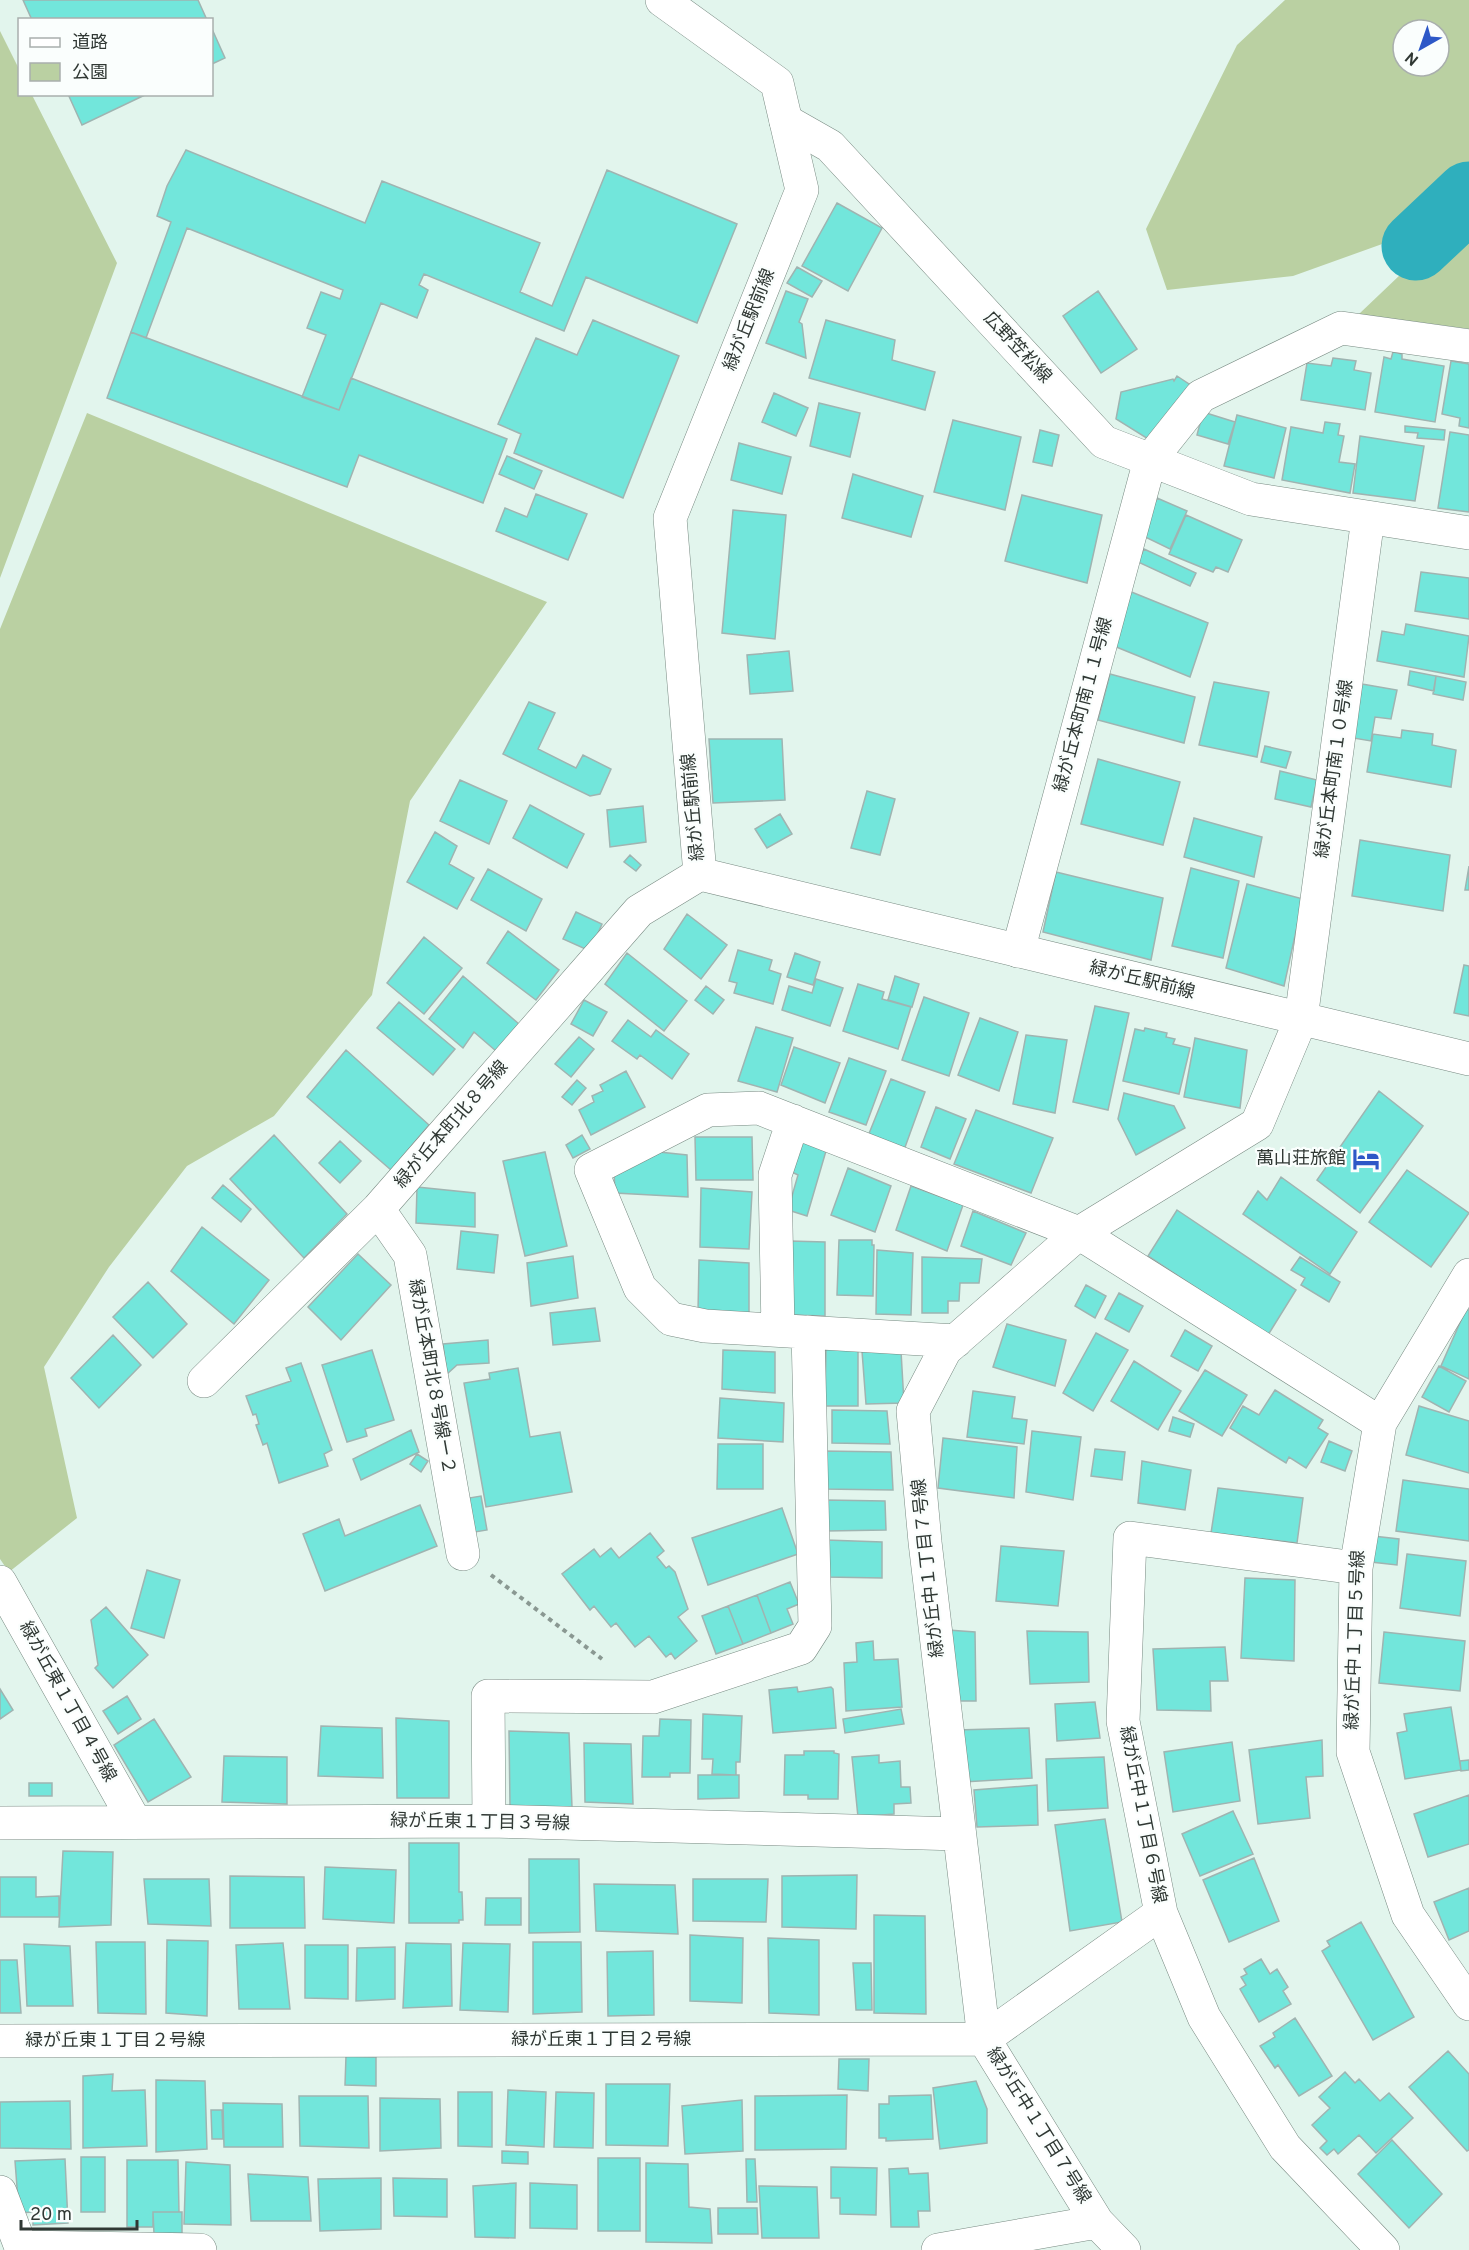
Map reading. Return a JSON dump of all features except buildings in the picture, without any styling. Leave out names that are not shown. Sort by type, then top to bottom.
[{"type":"street","points":[[662,0],[777,83],[786,121]]},
{"type":"street","name":"広野笠松線","points":[[786,121],[830,146],[1104,442],[1251,499],[1469,533]]},
{"type":"street","name":"緑が丘駅前線","points":[[786,121],[802,190],[670,518],[700,874],[1469,1059]]},
{"type":"street","points":[[1150,460],[1201,396],[1341,328],[1469,346]]},
{"type":"street","name":"緑が丘本町南１１号線","points":[[1017,951],[1150,460]]},
{"type":"street","name":"緑が丘本町南１０号線","points":[[1301,1019],[1368,518]]},
{"type":"street","name":"緑が丘本町北８号線","points":[[204,1381],[378,1209],[639,911],[700,874]]},
{"type":"street","name":"緑が丘中１丁目７号線","points":[[1124,2250],[1097,2222],[984,2039],[925,1542],[913,1411],[945,1350],[1079,1233],[1257,1124],[1301,1019]]},
{"type":"street","points":[[956,1341],[705,1326],[671,1319],[640,1288],[591,1170],[708,1110],[759,1108],[1079,1233],[1380,1423]]},
{"type":"street","points":[[489,1821],[488,1696],[653,1697],[801,1648],[815,1626],[793,1331],[775,1175],[793,1121]]},
{"type":"street","name":"緑が丘本町北８号線ー２","points":[[378,1209],[410,1255],[463,1554]]},
{"type":"street","name":"緑が丘中１丁目５号線","points":[[1469,1275],[1380,1423],[1356,1568],[1353,1752],[1407,1915],[1469,2004]]},
{"type":"street","name":"緑が丘中１丁目６号線","points":[[1356,1568],[1130,1538],[1123,1721],[1161,1913],[1204,2017],[1285,2147],[1383,2250]]},
{"type":"street","name":"緑が丘東１丁目４号線","points":[[0,1582],[135,1822]]},
{"type":"street","name":"緑が丘東１丁目３号線","points":[[0,1823],[489,1821],[959,1834]]},
{"type":"street","points":[[984,2039],[1161,1913]]},
{"type":"street","name":"緑が丘東１丁目２号線","points":[[0,2041],[984,2039]]},
{"type":"street","points":[[0,2192],[21,2249],[200,2250]]},
{"type":"street","points":[[938,2250],[1097,2222]]},
{"type":"path","points":[[463,1554],[606,1661]]},
{"type":"green space","points":[[1285,0],[1469,0],[1469,329],[1359,314],[1463,215],[1293,276],[1167,290],[1146,229],[1237,45]]},
{"type":"green space","points":[[0,31],[18,67],[18,96],[33,96],[117,263],[0,578]]},
{"type":"green space","points":[[87,413],[547,602],[410,801],[372,995],[274,1116],[187,1166],[109,1267],[44,1367],[77,1518],[9,1572],[0,1559],[0,629]]},
{"type":"waterway","points":[[1416,246],[1469,196]]},
{"type":"place","name":"萬山荘旅館","points":[[1366,1159]]}]
